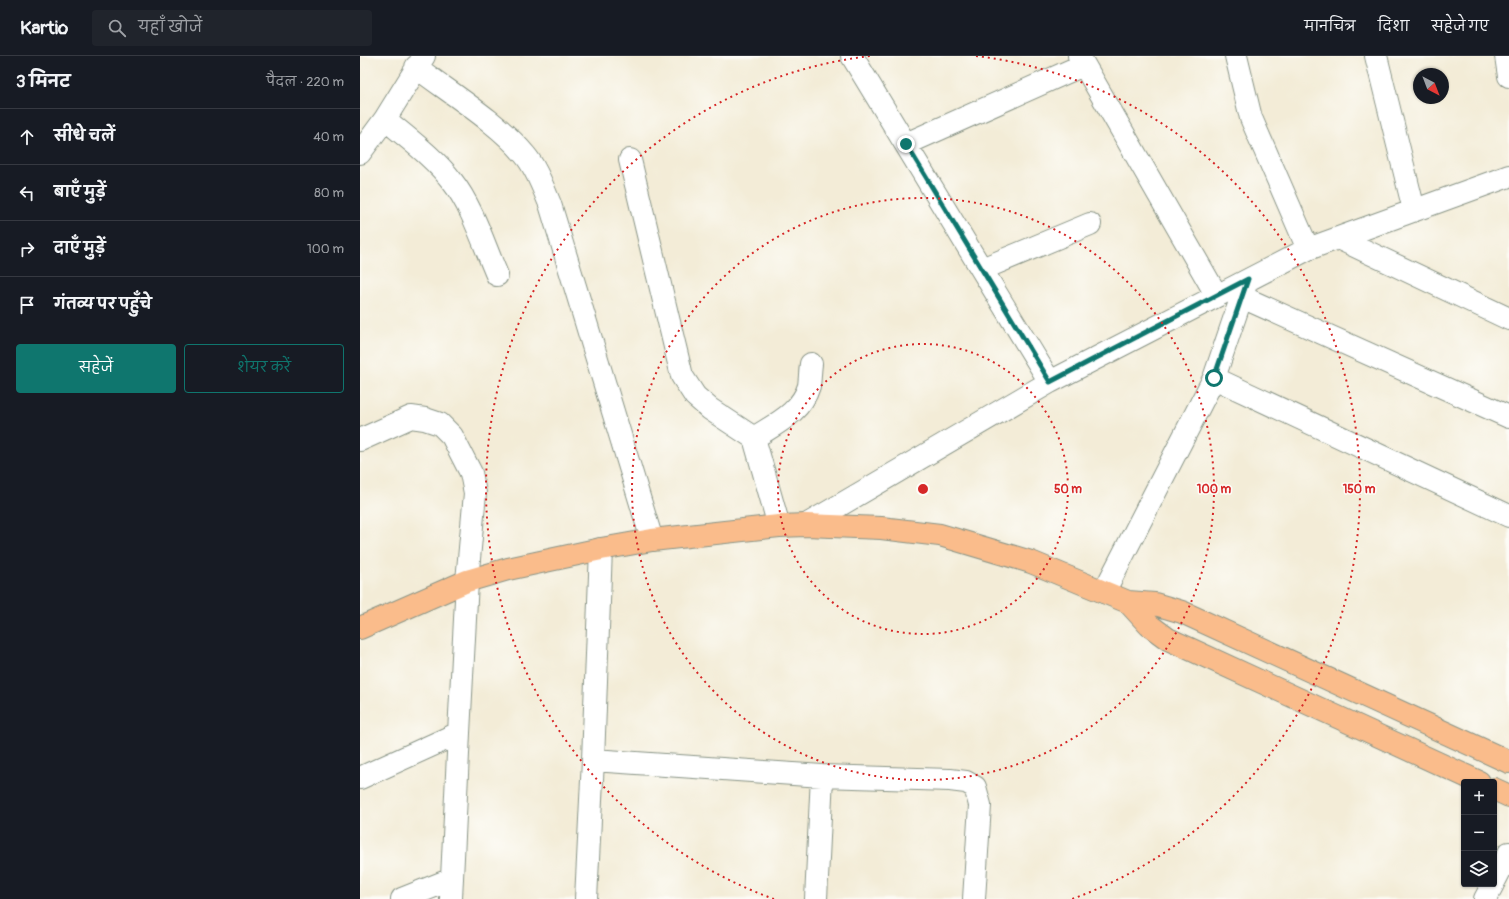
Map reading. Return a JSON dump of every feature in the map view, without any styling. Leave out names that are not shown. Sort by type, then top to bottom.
[{"type":"highway","points":[[360,628],[474,579],[508,569],[601,549],[652,540],[779,526],[806,525],[881,528],[940,535],[1031,562],[1128,602],[1155,604],[1182,612],[1509,762]]},
{"type":"highway","points":[[1128,602],[1149,625],[1168,639],[1472,779]]},
{"type":"highway","points":[[1497,790],[1509,796]]},
{"type":"street","points":[[852,56],[1050,382]]},
{"type":"street","points":[[1236,56],[1251,118],[1308,249]]},
{"type":"street","points":[[1376,56],[1414,210]]},
{"type":"street","points":[[1506,56],[1509,76]]},
{"type":"street","points":[[906,144],[1081,60],[1216,296]]},
{"type":"street","points":[[360,153],[385,119],[420,62],[500,131],[526,156],[539,179],[550,204],[652,540]]},
{"type":"street","points":[[385,119],[434,162],[453,181],[497,275]]},
{"type":"street","points":[[630,160],[682,376],[695,396],[705,405],[754,438],[779,526]]},
{"type":"street","points":[[806,525],[1050,382],[1216,296],[1245,288],[1308,249],[1509,176]]},
{"type":"street","points":[[982,269],[1090,224]]},
{"type":"street","points":[[1338,238],[1509,319]]},
{"type":"street","points":[[1104,592],[1214,378],[1245,288]]},
{"type":"street","points":[[1245,288],[1509,417]]},
{"type":"street","points":[[754,438],[788,416],[797,408],[808,386],[811,364]]},
{"type":"street","points":[[1214,378],[1509,516]]},
{"type":"street","points":[[360,440],[411,417],[426,419],[440,424],[452,436],[471,473],[475,493],[474,579],[458,733],[452,889],[402,899]]},
{"type":"street","points":[[586,899],[601,549]]},
{"type":"street","points":[[360,778],[458,733]]},
{"type":"street","points":[[593,760],[822,776],[950,780],[966,782],[975,787],[980,805],[974,899]]},
{"type":"street","points":[[816,899],[822,776]]},
{"type":"street","points":[[1497,877],[1509,854]]},
{"type":"street","points":[[1485,899],[1492,887]]},
{"type":"route","points":[[906,144],[1050,382],[1248,279],[1214,378]]}]
